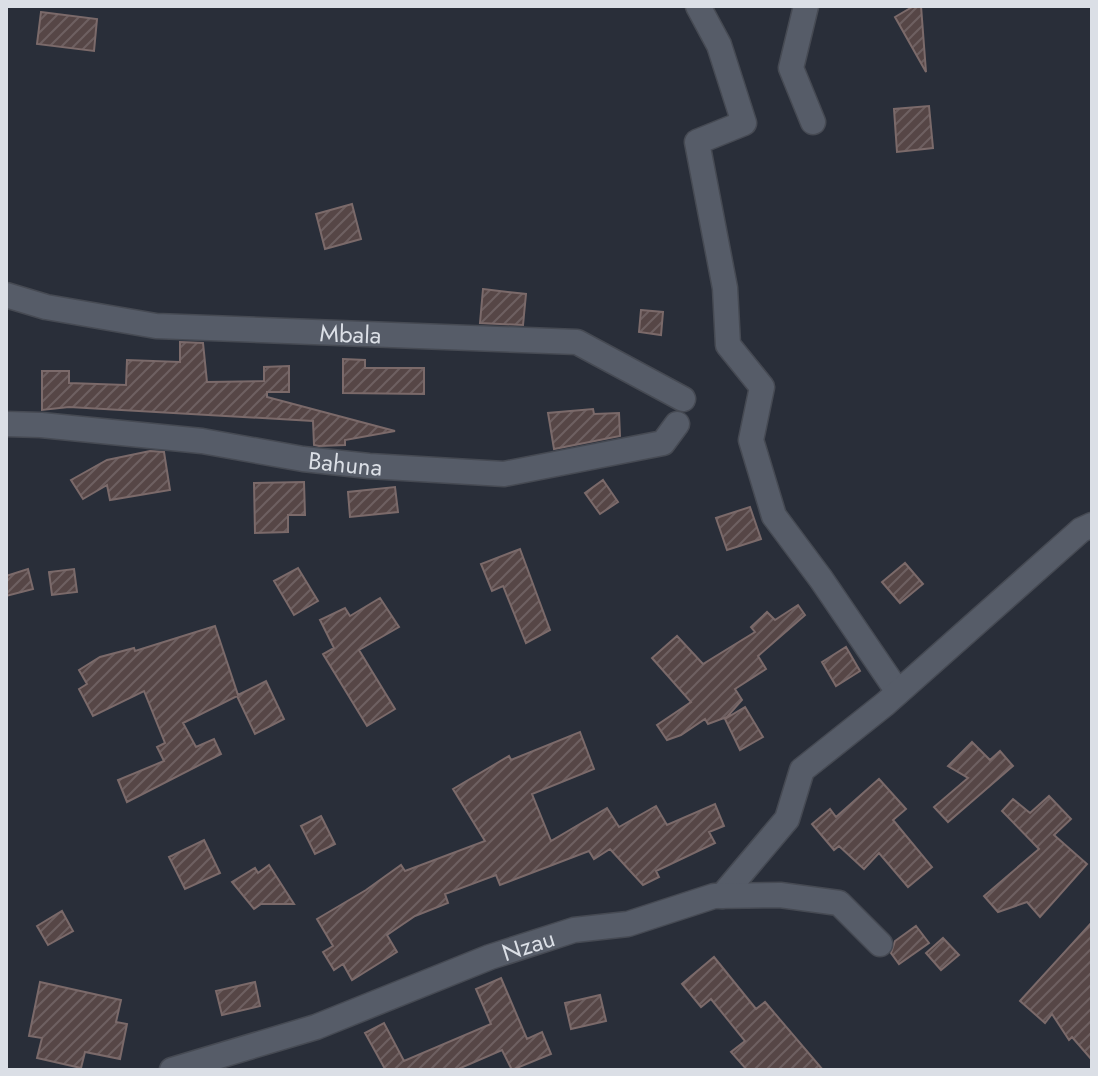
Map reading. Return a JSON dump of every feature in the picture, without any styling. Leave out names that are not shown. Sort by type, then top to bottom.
[{"type":"street","points":[[698,6],[719,45],[744,123],[697,142],[725,288],[728,345],[762,387],[751,440],[774,516],[898,692]]},
{"type":"street","points":[[806,6],[791,68],[813,122]]},
{"type":"street","name":"Mbala","points":[[6,295],[46,307],[156,326],[577,342],[683,399]]},
{"type":"street","name":"Bahuna","points":[[6,424],[202,441],[303,459],[369,466],[504,474],[663,443],[677,424]]},
{"type":"street","points":[[722,896],[787,819],[802,770],[898,692],[1081,530],[1092,525]]},
{"type":"street","name":"Nzau","points":[[172,1070],[316,1027],[490,957],[574,930],[628,924],[714,896],[780,895],[839,903],[880,944]]},
{"type":"building","points":[[914,6],[921,6],[926,72],[895,17]]},
{"type":"building","points":[[41,12],[97,19],[94,51],[37,44]]},
{"type":"building","points":[[929,106],[933,148],[897,152],[894,109]]},
{"type":"building","points":[[352,204],[361,239],[325,249],[316,214]]},
{"type":"building","points":[[483,289],[526,294],[523,325],[480,323]]},
{"type":"building","points":[[641,310],[663,312],[661,335],[639,332]]},
{"type":"building","points":[[180,342],[203,343],[207,382],[264,381],[264,367],[289,366],[289,392],[267,392],[267,397],[395,431],[345,440],[345,445],[319,446],[314,445],[313,421],[69,407],[42,410],[42,371],[69,371],[69,383],[126,385],[127,360],[180,362]]},
{"type":"building","points":[[343,359],[365,360],[365,368],[424,368],[424,394],[343,393]]},
{"type":"building","points":[[593,409],[594,414],[619,413],[620,436],[554,449],[548,413]]},
{"type":"building","points":[[150,451],[164,452],[170,490],[110,500],[107,485],[83,499],[71,480],[107,460]]},
{"type":"building","points":[[603,480],[618,502],[600,514],[585,493]]},
{"type":"building","points":[[304,482],[305,515],[288,515],[288,532],[255,533],[254,483]]},
{"type":"building","points":[[395,487],[398,512],[350,517],[348,492]]},
{"type":"building","points":[[750,507],[761,539],[727,550],[716,518]]},
{"type":"building","points":[[520,549],[550,630],[526,643],[503,586],[492,591],[481,564]]},
{"type":"building","points":[[905,563],[923,584],[900,603],[882,582]]},
{"type":"building","points":[[298,568],[318,601],[294,615],[274,581]]},
{"type":"building","points":[[28,569],[33,589],[6,596],[6,576]]},
{"type":"building","points":[[74,569],[77,592],[52,595],[49,572]]},
{"type":"building","points":[[380,598],[399,627],[359,650],[395,709],[367,726],[323,654],[334,648],[320,620],[345,608],[350,616]]},
{"type":"building","points":[[798,605],[805,615],[758,656],[766,669],[735,689],[742,700],[727,717],[708,724],[705,719],[667,740],[657,725],[691,702],[652,658],[677,636],[703,664],[755,632],[751,627],[767,612],[775,620]]},
{"type":"building","points":[[215,626],[238,695],[266,681],[284,719],[255,734],[237,696],[183,723],[196,747],[214,739],[221,754],[127,802],[118,780],[164,761],[157,747],[165,743],[144,691],[93,716],[79,689],[87,684],[79,670],[100,657],[134,648],[135,651]]},
{"type":"building","points":[[846,647],[860,671],[836,686],[822,662]]},
{"type":"building","points":[[745,707],[763,737],[740,750],[725,719]]},
{"type":"building","points":[[580,732],[594,769],[532,794],[551,841],[607,808],[619,827],[656,806],[667,825],[715,804],[724,826],[709,832],[715,843],[656,871],[659,877],[643,885],[610,849],[594,859],[589,851],[500,885],[496,875],[445,894],[448,903],[415,916],[387,935],[397,952],[352,980],[343,964],[334,970],[323,952],[333,946],[317,919],[401,865],[405,871],[485,841],[453,789],[509,756],[511,760]]},
{"type":"building","points":[[972,742],[990,760],[1000,751],[1013,766],[948,822],[934,807],[968,778],[948,766]]},
{"type":"building","points":[[879,779],[906,809],[893,820],[932,867],[908,887],[879,853],[864,869],[839,846],[834,850],[812,824],[830,809],[836,817]]},
{"type":"building","points":[[1049,796],[1071,819],[1054,835],[1087,864],[1040,917],[1027,902],[998,912],[984,896],[1039,849],[1002,811],[1013,799],[1030,813]]},
{"type":"building","points":[[321,816],[335,844],[315,854],[301,826]]},
{"type":"building","points":[[204,840],[220,873],[185,889],[169,857]]},
{"type":"building","points":[[269,865],[294,904],[261,904],[254,909],[232,882],[255,868],[258,873]]},
{"type":"building","points":[[62,911],[73,931],[48,945],[37,926]]},
{"type":"building","points":[[1092,922],[1092,1060],[1072,1037],[1069,1040],[1052,1014],[1045,1023],[1020,1001]]},
{"type":"building","points":[[916,926],[929,943],[899,964],[891,953],[895,941]]},
{"type":"building","points":[[943,938],[959,955],[941,970],[926,953]]},
{"type":"building","points":[[714,957],[756,1009],[765,1002],[823,1070],[747,1070],[731,1052],[745,1041],[711,999],[701,1007],[682,984]]},
{"type":"building","points":[[501,978],[527,1039],[542,1032],[551,1054],[512,1070],[502,1050],[456,1070],[382,1070],[385,1069],[365,1033],[384,1023],[404,1061],[491,1024],[476,989]]},
{"type":"building","points":[[40,982],[121,1000],[116,1022],[127,1024],[120,1059],[85,1052],[81,1068],[37,1058],[42,1038],[29,1036]]},
{"type":"building","points":[[255,982],[260,1006],[222,1015],[216,991]]},
{"type":"building","points":[[600,995],[606,1021],[571,1029],[565,1003]]}]
